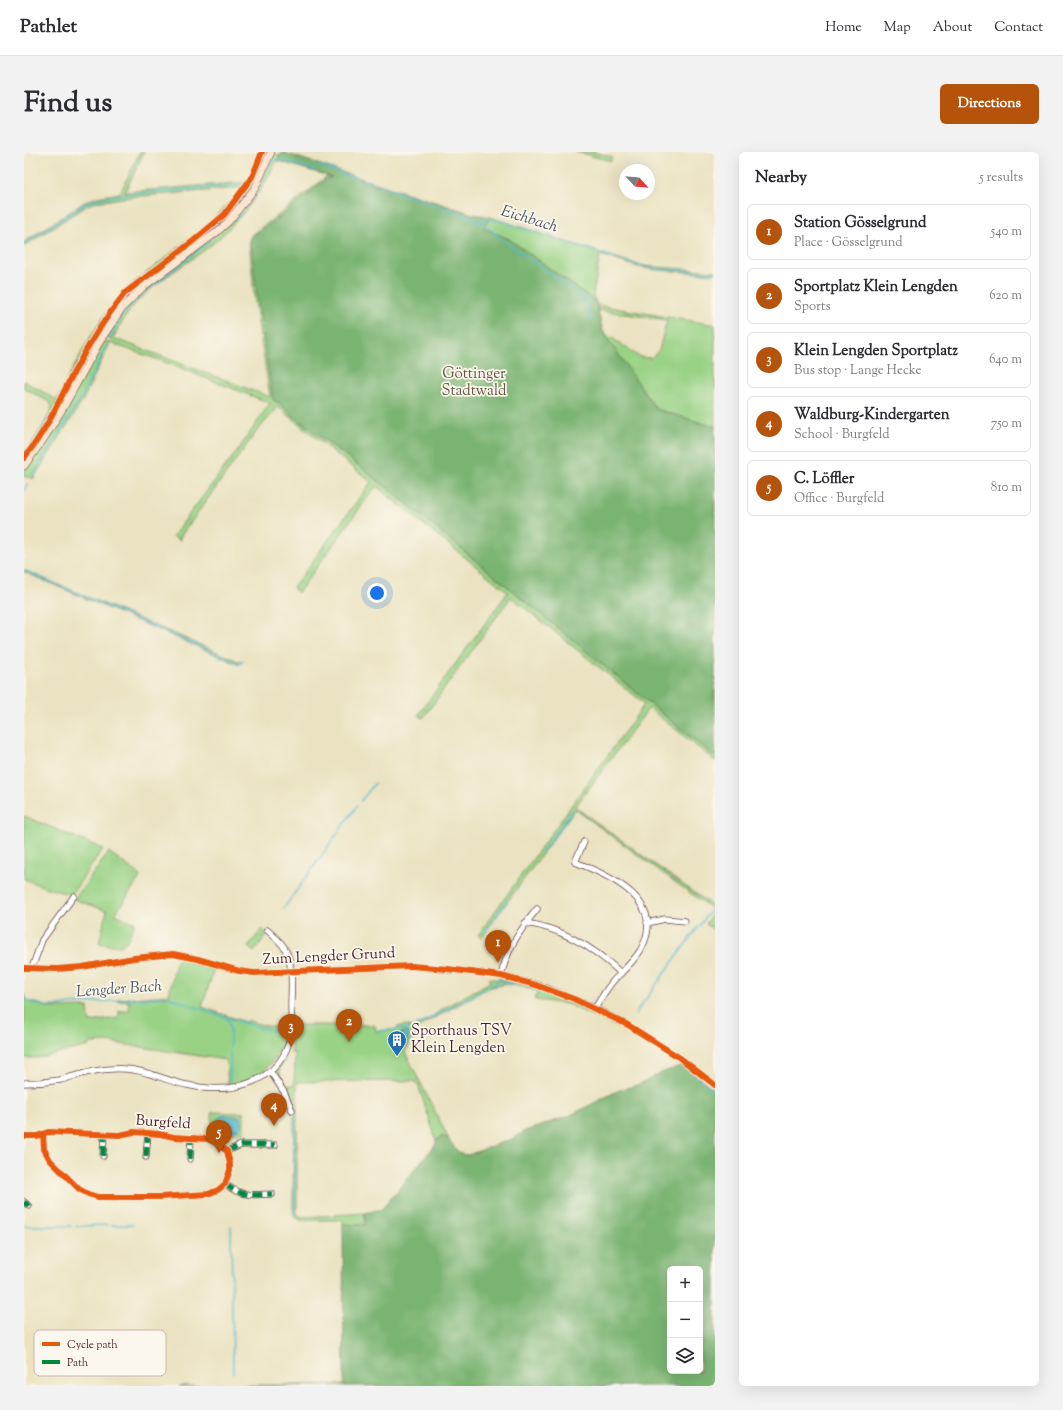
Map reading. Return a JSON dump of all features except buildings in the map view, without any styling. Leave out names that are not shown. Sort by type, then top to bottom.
[{"type":"main road","points":[[24,466],[43,440],[63,408],[101,339],[122,308],[143,287],[217,232],[229,221],[255,188],[271,152]]},
{"type":"street","points":[[584,842],[575,862],[603,874],[626,888],[643,906],[647,923],[647,933],[640,950],[606,989],[595,1008]]},
{"type":"street","points":[[32,968],[42,940],[74,896]]},
{"type":"street","points":[[501,976],[509,948],[525,923],[537,909]]},
{"type":"street","points":[[647,923],[665,919],[685,921]]},
{"type":"street","points":[[525,923],[556,931],[577,940],[598,953],[621,973]]},
{"type":"street","name":"Zum Lengder Grund","points":[[267,930],[286,950],[289,957],[291,972]]},
{"type":"street","name":"Zum Lengder Grund","points":[[24,968],[58,969],[82,967],[134,958],[174,954],[198,959],[239,971],[264,974],[411,966],[440,968],[501,976],[542,986],[595,1008],[628,1025]]},
{"type":"street","points":[[24,1083],[55,1081],[92,1071],[126,1068],[150,1073],[180,1084],[214,1089],[249,1084],[270,1070],[281,1058],[287,1046],[291,1034],[291,972]]},
{"type":"street","points":[[270,1070],[284,1092],[292,1110]]},
{"type":"street","name":"Burgfeld","points":[[24,1136],[37,1136],[48,1132],[119,1135],[134,1132],[148,1133],[212,1140],[227,1151]]},
{"type":"street","name":"Burgfeld","points":[[146,1157],[148,1133]]},
{"type":"street","points":[[43,1134],[44,1150],[57,1168],[84,1192],[98,1197],[145,1197],[208,1194],[218,1190],[225,1184],[230,1170],[227,1151],[241,1145],[275,1145]]},
{"type":"street","points":[[103,1156],[104,1134]]},
{"type":"street","name":"Burgfeld","points":[[190,1159],[191,1138]]},
{"type":"street","points":[[225,1184],[241,1194],[272,1194]]},
{"type":"green space","points":[[140,152],[144,152],[125,192],[246,182],[241,188],[129,197],[95,202],[86,206],[24,246],[24,242],[85,202],[97,197],[120,193]]},
{"type":"green space","points":[[263,152],[268,152],[251,189],[243,198],[246,188],[257,169]]},
{"type":"green space","name":"Göttinger Stadtwald","points":[[282,152],[470,213],[490,217],[484,228],[509,239],[596,302],[603,332],[656,409],[715,426],[715,757],[375,478],[293,416],[279,403],[273,400],[257,295],[251,243],[252,236],[283,215],[326,179],[332,177],[278,161]]},
{"type":"green space","points":[[576,152],[594,152],[612,157],[611,161]]},
{"type":"green space","points":[[276,154],[280,156],[278,161],[248,208],[230,228],[210,246],[163,279],[145,294],[130,310],[113,338],[270,397],[254,296],[249,239],[253,233],[280,214],[327,176],[333,178],[326,179],[283,215],[252,236],[265,347],[273,400],[279,403],[293,416],[375,478],[715,757],[715,761],[649,708],[575,807],[713,906],[715,904],[715,912],[713,915],[715,917],[715,930],[706,924],[712,915],[711,908],[575,809],[481,938],[478,935],[644,703],[511,597],[423,718],[418,715],[508,592],[376,486],[298,593],[293,588],[371,482],[278,407],[257,431],[180,537],[180,540],[173,536],[243,443],[270,403],[162,361],[110,343],[112,340],[108,339],[106,336],[124,310],[144,290],[230,223],[272,155]]},
{"type":"green space","points":[[242,192],[239,205],[216,228],[140,287],[63,403],[59,403],[75,371],[101,327],[126,294],[224,216]]},
{"type":"green space","points":[[229,202],[231,204],[224,212],[201,233],[124,293],[100,326],[74,370],[58,403],[56,402],[55,404],[57,405],[38,438],[24,457],[25,451],[32,443],[46,420],[52,406],[49,402],[24,388],[24,381],[57,400],[99,324],[120,296],[132,284],[213,220]]},
{"type":"green space","points":[[490,217],[639,265],[715,271],[715,274],[656,270],[638,267],[600,255],[593,295],[596,302],[509,239],[484,228]]},
{"type":"green space","points":[[597,305],[715,325],[715,426],[656,409],[603,332],[640,357],[651,358],[659,350],[667,320],[598,310]]},
{"type":"green space","points":[[103,341],[110,343],[82,402],[33,479],[24,477],[24,471],[42,448],[58,423]]},
{"type":"green space","points":[[24,570],[241,662],[239,665],[24,572]]},
{"type":"green space","points":[[24,816],[103,849],[71,895],[24,879]]},
{"type":"green space","points":[[109,852],[141,876],[115,914],[135,923],[127,941],[121,946],[99,943],[107,911],[74,899]]},
{"type":"green space","points":[[262,929],[267,934],[254,952],[248,947]]},
{"type":"green space","points":[[177,959],[214,969],[202,1007],[245,1022],[247,1020],[266,1026],[288,1028],[285,1041],[279,1053],[273,1057],[276,1058],[266,1069],[249,1080],[228,1085],[226,1060],[107,1042],[89,1043],[89,1046],[37,1058],[24,1058],[24,994],[28,1001],[49,1008],[88,1007],[89,1022],[119,1018],[119,1011],[129,1011],[129,1002],[118,1001],[118,999],[169,995]]},
{"type":"green space","points":[[490,978],[498,980],[498,978],[523,984],[523,987],[503,983],[502,985],[484,990],[422,1025],[405,1052],[449,1139],[443,1136],[436,1140],[418,1084],[414,1081],[297,1082],[297,1214],[304,1217],[365,1213],[365,1226],[343,1224],[342,1220],[301,1220],[294,1217],[294,1108],[281,1085],[294,1085],[295,1053],[291,1053],[293,1047],[290,1043],[295,1025],[373,1025],[375,1026],[376,1031],[396,1030],[398,1027],[404,1025],[413,1027],[428,1020],[444,1008],[490,982]]},
{"type":"green space","points":[[526,984],[565,997],[626,1026],[623,1029],[567,1004],[535,1000],[537,991],[525,988]]},
{"type":"green space","points":[[285,1058],[279,1069],[281,1077],[278,1079],[274,1073],[274,1070]]},
{"type":"green space","points":[[683,1065],[715,1090],[715,1386],[344,1386],[343,1224],[365,1225],[365,1213],[382,1209],[436,1144],[436,1140],[443,1136],[450,1141],[459,1153],[468,1155],[514,1138],[525,1131],[569,1116],[617,1091],[640,1084],[661,1073]]},
{"type":"green space","points":[[212,1112],[244,1113],[244,1133],[214,1132],[214,1129],[212,1129]]},
{"type":"green space","points":[[344,1384],[344,1386],[179,1386]]},
{"type":"water","points":[[402,1032],[407,1032],[409,1035],[405,1047],[401,1034]]},
{"type":"water","points":[[225,1115],[240,1117],[242,1122],[239,1129],[228,1131],[217,1128],[216,1123],[218,1119]]},
{"type":"waterway","points":[[252,182],[265,152]]},
{"type":"waterway","name":"Eichbach","points":[[257,191],[273,157]]},
{"type":"waterway","name":"Eichbach","points":[[271,161],[278,159],[315,170]]},
{"type":"waterway","name":"Eichbach","points":[[318,165],[465,215],[485,225],[507,243],[585,298],[592,320]]},
{"type":"waterway","points":[[24,244],[86,203],[98,199],[127,194],[243,185]]},
{"type":"waterway","points":[[245,208],[256,193]]},
{"type":"waterway","points":[[77,371],[102,328],[125,298],[134,289],[218,223],[240,197]]},
{"type":"waterway","points":[[234,221],[242,212]]},
{"type":"waterway","name":"Eichbach","points":[[477,221],[485,219],[497,220],[640,266],[654,269],[715,272]]},
{"type":"waterway","points":[[110,339],[122,315],[134,301],[211,240]]},
{"type":"waterway","points":[[32,476],[81,398],[108,344]]},
{"type":"waterway","points":[[24,455],[32,445],[50,415]]},
{"type":"waterway","points":[[24,490],[28,483]]},
{"type":"waterway","points":[[24,570],[240,664],[244,660]]},
{"type":"waterway","points":[[361,801],[375,783]]},
{"type":"waterway","points":[[284,908],[357,806]]},
{"type":"waterway","points":[[542,853],[572,811]]},
{"type":"waterway","points":[[485,932],[508,900]]},
{"type":"waterway","points":[[700,925],[711,910]]},
{"type":"waterway","points":[[635,1014],[698,927]]},
{"type":"waterway","name":"Lengder Bach","points":[[376,1031],[413,1028],[500,981],[547,993],[592,1011],[634,1033],[654,1046],[690,1071],[713,1090]]},
{"type":"waterway","name":"Lengder Bach","points":[[24,996],[32,1003],[45,1006],[168,997],[226,1018],[262,1028],[286,1031]]},
{"type":"waterway","points":[[227,1018],[230,1026],[230,1048]]},
{"type":"waterway","points":[[230,1053],[230,1081]]},
{"type":"waterway","points":[[294,1116],[295,1217]]},
{"type":"waterway","points":[[76,1226],[108,1225]]},
{"type":"waterway","points":[[111,1225],[133,1225]]},
{"type":"waterway","points":[[24,1226],[71,1226]]},
{"type":"waterway","points":[[231,1226],[233,1373]]},
{"type":"marked path","points":[[146,1157],[148,1133]]},
{"type":"marked path","points":[[103,1156],[104,1134]]},
{"type":"marked path","points":[[190,1159],[191,1138]]},
{"type":"marked path","points":[[227,1151],[241,1145],[275,1145]]},
{"type":"marked path","points":[[225,1184],[242,1193],[258,1195],[272,1194]]},
{"type":"marked path","points":[[24,1202],[29,1206]]},
{"type":"cycle path","points":[[24,458],[52,416],[80,360],[92,340],[125,293],[192,242],[224,215],[252,177],[262,152]]},
{"type":"cycle path","points":[[24,968],[57,969],[82,967],[134,958],[173,954],[198,959],[239,971],[254,973],[411,966],[501,976],[536,985],[574,999],[628,1025],[680,1058],[715,1085]]},
{"type":"cycle path","points":[[24,1136],[37,1136],[48,1132],[119,1135],[134,1132],[207,1139],[215,1142],[227,1151],[230,1170],[225,1184],[218,1190],[208,1194],[160,1197],[98,1197],[79,1189],[50,1160],[44,1149],[43,1134]]},
{"type":"place","name":"Station Gösselgrund","points":[[498,963]]},
{"type":"place","name":"Sportplatz Klein Lengden","points":[[349,1042]]},
{"type":"place","name":"Klein Lengden Sportplatz","points":[[291,1047]]},
{"type":"place","name":"Sporthaus TSV Klein Lengden","points":[[397,1057]]},
{"type":"place","name":"Waldburg-Kindergarten","points":[[274,1126]]},
{"type":"place","name":"C. Löffler","points":[[219,1153]]}]
